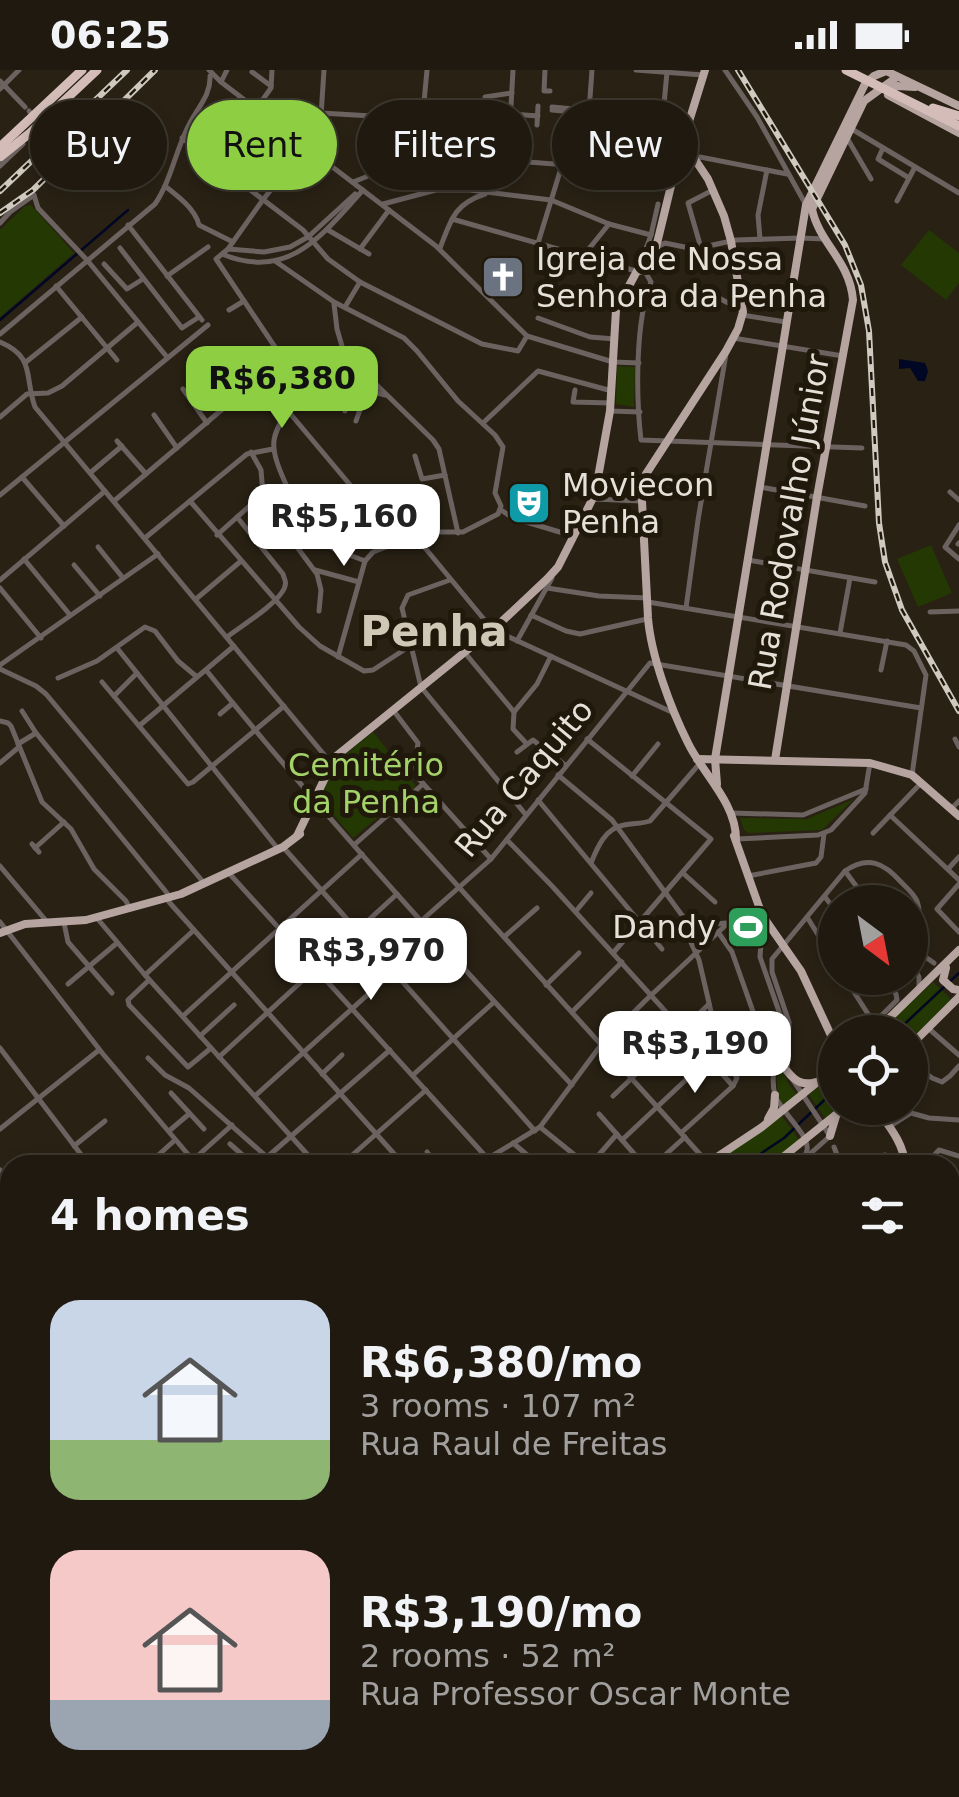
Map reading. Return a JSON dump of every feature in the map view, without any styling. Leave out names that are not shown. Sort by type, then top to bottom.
[{"type":"highway","points":[[0,147],[80,70]]},
{"type":"highway","points":[[65,100],[100,70]]},
{"type":"highway","points":[[842,70],[959,129]]},
{"type":"highway","points":[[854,70],[920,103],[959,116]]},
{"type":"highway","points":[[0,156],[30,132]]},
{"type":"main road","points":[[842,70],[959,129]]},
{"type":"main road","points":[[801,233],[812,231],[816,222],[813,205],[866,84],[874,76],[885,71],[899,73],[959,106]]},
{"type":"main road","points":[[696,100],[704,72]]},
{"type":"main road","points":[[747,838],[735,826],[720,792],[714,759],[806,205],[864,102],[899,73]]},
{"type":"main road","points":[[890,96],[895,86],[920,87]]},
{"type":"main road","points":[[698,165],[713,190],[731,241],[742,313],[717,371],[646,474],[642,501],[648,618],[657,663],[688,742],[720,792]]},
{"type":"main road","points":[[2,929],[96,918],[204,884],[281,848],[297,836],[331,762],[346,746],[492,630],[558,566],[593,498],[611,407],[617,304],[637,270],[652,264],[670,190]]},
{"type":"main road","name":"Rua Rodovalho Júnior","points":[[775,760],[853,300],[847,274],[816,222]]},
{"type":"main road","points":[[720,792],[722,768],[733,760]]},
{"type":"main road","points":[[698,761],[870,762],[912,775],[955,812]]},
{"type":"main road","points":[[729,813],[760,908],[801,972],[821,1015]]},
{"type":"main road","points":[[735,826],[736,839]]},
{"type":"main road","points":[[928,982],[959,950]]},
{"type":"main road","points":[[928,1028],[956,998],[943,980],[950,960]]},
{"type":"main road","points":[[893,1015],[915,995]]},
{"type":"main road","points":[[787,1071],[798,1082],[818,1081]]},
{"type":"main road","points":[[719,1155],[803,1097],[818,1082]]},
{"type":"main road","points":[[762,1126],[773,1112],[776,1095]]},
{"type":"main road","points":[[785,1155],[818,1125]]},
{"type":"main road","points":[[830,1136],[834,1125]]},
{"type":"main road","points":[[888,1125],[904,1155]]},
{"type":"street","points":[[20,70],[1,85],[28,110]]},
{"type":"street","points":[[221,82],[227,70]]},
{"type":"street","points":[[262,100],[271,86],[272,70]]},
{"type":"street","points":[[322,100],[324,70]]},
{"type":"street","points":[[425,100],[427,70]]},
{"type":"street","points":[[512,100],[513,70]]},
{"type":"street","points":[[545,70],[544,91],[550,92]]},
{"type":"street","points":[[590,100],[592,70]]},
{"type":"street","points":[[636,70],[704,72]]},
{"type":"street","points":[[726,70],[806,205]]},
{"type":"street","points":[[209,72],[244,100]]},
{"type":"street","points":[[167,180],[182,138],[210,87],[209,72]]},
{"type":"street","points":[[252,72],[271,86]]},
{"type":"street","points":[[664,100],[667,72]]},
{"type":"street","points":[[485,100],[512,92]]},
{"type":"street","points":[[537,125],[538,106]]},
{"type":"street","points":[[532,116],[538,116]]},
{"type":"street","points":[[846,130],[959,193]]},
{"type":"street","points":[[846,130],[871,179]]},
{"type":"street","points":[[0,165],[30,132]]},
{"type":"street","points":[[182,138],[312,238],[328,258],[360,282],[491,348],[518,351],[527,336]]},
{"type":"street","points":[[882,148],[878,160],[908,178]]},
{"type":"street","points":[[698,158],[787,174]]},
{"type":"street","points":[[701,169],[705,158]]},
{"type":"street","points":[[898,202],[915,167]]},
{"type":"street","points":[[337,170],[357,185]]},
{"type":"street","points":[[760,239],[758,214],[767,170]]},
{"type":"street","points":[[353,182],[357,180]]},
{"type":"street","points":[[167,188],[194,214],[199,225],[232,242]]},
{"type":"street","points":[[0,334],[85,258],[155,204],[163,190]]},
{"type":"street","points":[[222,254],[270,190]]},
{"type":"street","points":[[222,254],[281,250],[312,238],[326,230],[361,190]]},
{"type":"street","points":[[222,254],[246,262],[275,262],[302,252],[361,190]]},
{"type":"street","points":[[363,190],[440,248],[527,336],[613,362],[640,364]]},
{"type":"street","points":[[382,205],[426,192],[455,190],[551,200],[609,224],[651,235]]},
{"type":"street","points":[[455,190],[460,207]]},
{"type":"street","points":[[538,244],[554,190]]},
{"type":"street","points":[[701,248],[688,201],[713,190]]},
{"type":"street","points":[[440,248],[460,207],[488,193]]},
{"type":"street","points":[[0,223],[34,195],[38,208],[167,357]]},
{"type":"street","points":[[637,270],[658,204]]},
{"type":"street","points":[[360,248],[390,210]]},
{"type":"street","points":[[452,219],[637,270],[651,282],[642,314],[641,440],[862,448]]},
{"type":"street","points":[[582,256],[609,224]]},
{"type":"street","points":[[128,226],[203,321]]},
{"type":"street","points":[[326,230],[369,254]]},
{"type":"street","points":[[656,247],[666,243],[701,248],[801,233],[826,240]]},
{"type":"street","points":[[168,276],[208,247]]},
{"type":"street","points":[[120,248],[182,328],[203,321]]},
{"type":"street","points":[[222,254],[244,301],[291,371],[388,395]]},
{"type":"street","points":[[275,262],[334,302],[409,342],[458,401],[500,440],[503,447],[497,475],[497,510],[492,517]]},
{"type":"street","points":[[104,264],[128,289],[143,279]]},
{"type":"street","points":[[345,308],[360,282]]},
{"type":"street","points":[[693,284],[742,313],[786,322]]},
{"type":"street","points":[[56,286],[117,360]]},
{"type":"street","points":[[617,304],[634,306],[648,290]]},
{"type":"street","points":[[230,310],[244,301]]},
{"type":"street","points":[[334,302],[344,353],[437,444],[458,533]]},
{"type":"street","points":[[26,362],[82,317]]},
{"type":"street","points":[[538,318],[590,337],[615,339]]},
{"type":"street","points":[[0,495],[167,357],[203,321]]},
{"type":"street","points":[[0,417],[24,396],[55,390],[138,322]]},
{"type":"street","points":[[733,338],[843,356]]},
{"type":"street","points":[[0,342],[26,362],[32,404],[331,762]]},
{"type":"street","points":[[114,502],[230,402],[234,381],[242,371],[275,347]]},
{"type":"street","points":[[212,360],[225,378],[234,381]]},
{"type":"street","points":[[291,371],[278,392],[288,411],[367,502],[416,537],[492,630],[677,715]]},
{"type":"street","points":[[686,608],[711,442],[717,371]]},
{"type":"street","points":[[482,424],[536,372],[612,391]]},
{"type":"street","points":[[346,411],[353,386]]},
{"type":"street","points":[[183,389],[207,423]]},
{"type":"street","points":[[356,422],[367,390]]},
{"type":"street","points":[[574,390],[574,402],[640,412]]},
{"type":"street","points":[[288,411],[280,423],[274,449],[289,490],[324,544],[365,561]]},
{"type":"street","points":[[154,415],[176,448]]},
{"type":"street","points":[[90,473],[119,444],[146,474]]},
{"type":"street","points":[[145,538],[251,452],[274,449]]},
{"type":"street","points":[[251,452],[261,470],[263,494],[273,517],[315,570],[321,590],[320,611]]},
{"type":"street","points":[[415,456],[422,479],[445,475]]},
{"type":"street","points":[[22,477],[64,526]]},
{"type":"street","points":[[760,486],[865,506]]},
{"type":"street","points":[[0,580],[105,491]]},
{"type":"street","points":[[950,492],[959,500]]},
{"type":"street","points":[[216,534],[263,494]]},
{"type":"street","points":[[593,498],[642,501]]},
{"type":"street","points":[[496,500],[500,510],[513,518]]},
{"type":"street","points":[[190,501],[309,637],[338,657],[368,671],[410,646]]},
{"type":"street","points":[[338,657],[365,561],[374,552],[426,532],[470,530],[500,510]]},
{"type":"street","points":[[227,637],[275,600],[284,588],[285,578],[237,517]]},
{"type":"street","points":[[492,517],[513,518],[574,536]]},
{"type":"street","points":[[959,525],[945,547],[959,558]]},
{"type":"street","points":[[98,546],[123,578]]},
{"type":"street","points":[[2,665],[158,554]]},
{"type":"street","points":[[24,559],[71,616]]},
{"type":"street","points":[[748,560],[875,582]]},
{"type":"street","points":[[196,599],[241,561]]},
{"type":"street","points":[[74,565],[100,596]]},
{"type":"street","points":[[517,641],[558,566]]},
{"type":"street","points":[[315,570],[359,582]]},
{"type":"street","points":[[840,633],[850,578]]},
{"type":"street","points":[[450,580],[416,591],[404,600],[402,608],[421,686],[526,815]]},
{"type":"street","points":[[0,588],[41,638]]},
{"type":"street","points":[[547,588],[648,600],[906,645],[914,651],[926,675],[912,775]]},
{"type":"street","points":[[930,612],[959,611]]},
{"type":"street","points":[[531,615],[580,634],[648,618]]},
{"type":"street","points":[[58,678],[97,661],[146,627],[155,631],[178,661],[197,677]]},
{"type":"street","points":[[881,670],[887,641]]},
{"type":"street","points":[[138,726],[234,646]]},
{"type":"street","points":[[117,648],[281,848],[452,1039],[538,1129],[574,1155]]},
{"type":"street","points":[[464,652],[514,712]]},
{"type":"street","points":[[0,654],[2,665],[46,694],[204,884]]},
{"type":"street","points":[[526,743],[513,729],[514,712],[537,684],[551,656]]},
{"type":"street","points":[[657,663],[922,708]]},
{"type":"street","name":"Rua Caquito","points":[[421,921],[491,859],[647,666],[657,663]]},
{"type":"street","points":[[206,670],[313,805],[572,1085]]},
{"type":"street","points":[[114,696],[137,674]]},
{"type":"street","points":[[102,682],[185,782],[193,782],[284,706]]},
{"type":"street","points":[[220,714],[233,704]]},
{"type":"street","points":[[392,710],[416,738],[416,773],[423,784],[491,859]]},
{"type":"street","points":[[22,711],[170,902],[395,1155]]},
{"type":"street","points":[[0,722],[10,724],[38,797],[76,836],[94,869],[129,907]]},
{"type":"street","points":[[0,763],[36,733]]},
{"type":"street","points":[[587,739],[711,839],[613,953]]},
{"type":"street","points":[[954,739],[959,747]]},
{"type":"street","points":[[516,752],[531,740],[566,765]]},
{"type":"street","points":[[632,776],[658,744]]},
{"type":"street","points":[[590,863],[601,841],[616,826],[650,821],[698,761]]},
{"type":"street","points":[[736,839],[824,834],[838,826],[866,789],[870,762]]},
{"type":"street","points":[[558,775],[608,816],[678,907],[696,952],[720,1050],[737,1078],[664,1155]]},
{"type":"street","points":[[872,833],[922,782]]},
{"type":"street","points":[[354,845],[423,784]]},
{"type":"street","points":[[729,813],[803,815],[866,789]]},
{"type":"street","points":[[538,800],[662,949]]},
{"type":"street","points":[[955,812],[959,801]]},
{"type":"street","points":[[391,812],[699,1155]]},
{"type":"street","points":[[890,816],[959,882],[938,906],[938,911],[959,932]]},
{"type":"street","points":[[35,848],[64,822]]},
{"type":"street","points":[[748,876],[816,864],[821,857],[824,834]]},
{"type":"street","points":[[507,840],[733,1086]]},
{"type":"street","points":[[182,1016],[362,854]]},
{"type":"street","points":[[948,869],[959,857]]},
{"type":"street","points":[[833,885],[845,871],[864,862],[877,862],[904,885]]},
{"type":"street","points":[[0,866],[48,923]]},
{"type":"street","points":[[228,871],[426,1090],[477,1155]]},
{"type":"street","points":[[845,871],[855,885]]},
{"type":"street","points":[[683,873],[715,902]]},
{"type":"street","points":[[576,911],[591,893]]},
{"type":"street","points":[[220,1058],[354,929],[397,894]]},
{"type":"street","points":[[818,902],[782,944],[771,968],[790,1027],[787,1071],[818,1118]]},
{"type":"street","points":[[504,937],[537,908]]},
{"type":"street","points":[[686,922],[729,922],[760,908]]},
{"type":"street","points":[[806,916],[818,935]]},
{"type":"street","points":[[96,918],[307,1155]]},
{"type":"street","points":[[64,922],[68,942],[112,993]]},
{"type":"street","points":[[496,1155],[538,1129],[601,1044],[729,922]]},
{"type":"street","points":[[767,923],[760,957],[781,1015],[783,1032],[773,1068],[776,1095],[805,1138],[808,1148],[805,1155]]},
{"type":"street","points":[[2,929],[189,1155]]},
{"type":"street","points":[[194,930],[147,978],[128,1000],[128,1006],[186,1066],[192,1066],[211,1048]]},
{"type":"street","points":[[718,932],[732,952],[762,1037]]},
{"type":"street","points":[[254,1096],[434,936]]},
{"type":"street","points":[[68,984],[117,943]]},
{"type":"street","points":[[546,984],[579,953]]},
{"type":"street","points":[[760,957],[772,959]]},
{"type":"street","points":[[928,958],[934,963]]},
{"type":"street","points":[[572,1012],[622,962]]},
{"type":"street","points":[[856,995],[874,1020],[896,1002],[896,995]]},
{"type":"street","points":[[412,1075],[494,1002]]},
{"type":"street","points":[[200,1036],[234,1004]]},
{"type":"street","points":[[613,1096],[708,1004]]},
{"type":"street","points":[[622,1140],[720,1050],[790,1027]]},
{"type":"street","points":[[928,1028],[959,1055]]},
{"type":"street","points":[[0,1048],[81,1155]]},
{"type":"street","points":[[0,1117],[3,1126],[100,1050]]},
{"type":"street","points":[[270,1155],[390,1050]]},
{"type":"street","points":[[322,1074],[342,1055]]},
{"type":"street","points":[[148,1058],[266,1155]]},
{"type":"street","points":[[928,1075],[942,1082],[959,1066]]},
{"type":"street","points":[[352,1155],[426,1090]]},
{"type":"street","points":[[171,1093],[204,1129]]},
{"type":"street","points":[[168,1131],[189,1114]]},
{"type":"street","points":[[599,1114],[635,1155]]},
{"type":"street","points":[[928,1117],[959,1119]]},
{"type":"street","points":[[74,1146],[105,1121]]},
{"type":"street","points":[[202,1155],[232,1125]]},
{"type":"street","points":[[810,1155],[830,1136],[823,1125]]},
{"type":"street","points":[[597,1155],[616,1134]]},
{"type":"street","points":[[158,1155],[175,1140]]},
{"type":"street","points":[[230,1144],[244,1155]]},
{"type":"street","points":[[513,1144],[526,1155]]},
{"type":"street","points":[[834,1147],[837,1155]]},
{"type":"green space","points":[[31,205],[74,253],[0,317],[0,230]]},
{"type":"green space","points":[[929,230],[959,253],[959,283],[946,300],[901,265]]},
{"type":"green space","points":[[617,366],[635,367],[634,407],[616,404]]},
{"type":"green space","points":[[931,545],[952,593],[918,607],[897,559]]},
{"type":"green space","name":"Cemitério da Penha","points":[[373,732],[416,786],[353,838],[319,798],[340,759]]},
{"type":"green space","points":[[854,799],[822,830],[749,833],[740,818],[807,819]]},
{"type":"green space","points":[[933,982],[951,999],[928,1022],[928,1015],[897,1015],[919,995],[928,995],[928,987]]},
{"type":"green space","points":[[784,1036],[783,1068],[797,1094],[783,1106],[777,1079]]},
{"type":"green space","points":[[818,1087],[818,1108],[809,1095]]},
{"type":"green space","points":[[782,1116],[800,1141],[781,1155],[726,1155]]},
{"type":"water","points":[[899,359],[925,363],[925,381],[918,381],[910,368],[899,369]]},
{"type":"waterway","points":[[0,320],[128,210]]},
{"type":"waterway","points":[[914,1015],[959,973]]},
{"type":"waterway","points":[[759,1155],[818,1106]]},
{"type":"railway","points":[[0,191],[127,70]]},
{"type":"railway","points":[[0,213],[33,190],[155,70]]},
{"type":"railway","points":[[738,70],[845,245],[861,285],[869,331],[879,523],[885,562],[902,610],[959,711]]},
{"type":"place","name":"Igreja de Nossa Senhora da Penha","points":[[503,277]]},
{"type":"place","name":"Moviecon Penha","points":[[529,503]]},
{"type":"place","name":"Dandy","points":[[748,927]]},
{"type":"district","name":"Penha","points":[[434,631]]}]
